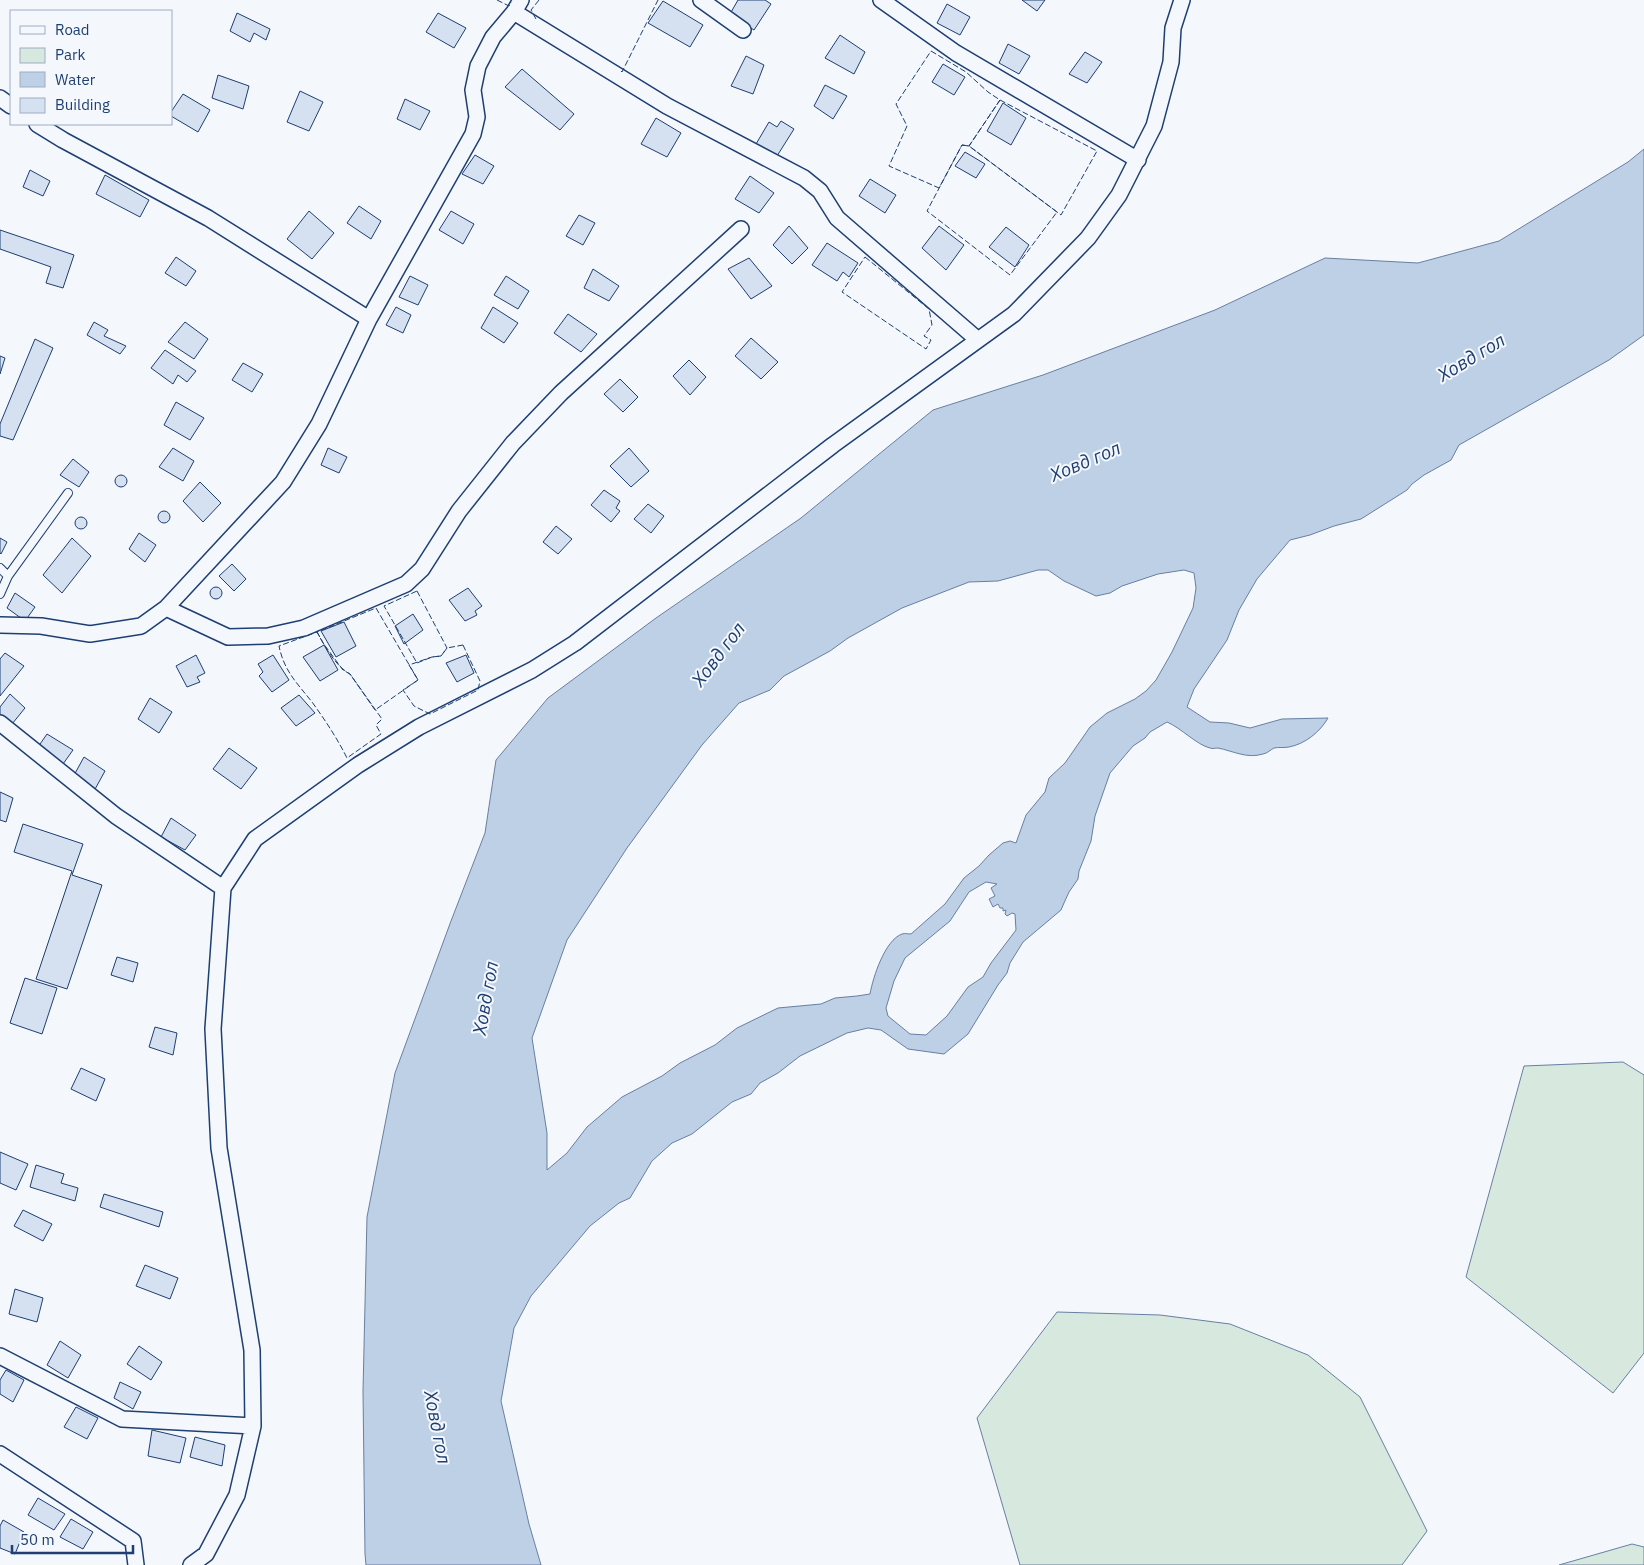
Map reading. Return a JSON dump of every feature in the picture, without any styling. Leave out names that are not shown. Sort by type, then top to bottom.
[{"type":"street","points":[[701,0],[743,30]]},
{"type":"street","points":[[881,0],[956,53],[1138,160]]},
{"type":"street","points":[[191,1565],[206,1554],[237,1495],[253,1426],[252,1350],[218,1148],[213,1029],[223,888],[256,838],[358,765],[419,727],[532,670],[575,643],[834,445],[1014,314],[1088,238],[1119,195],[1138,160],[1154,126],[1171,62],[1173,28],[1182,0]]},
{"type":"street","points":[[0,624],[41,626],[90,634],[141,626],[166,608],[283,482],[319,424],[369,319],[473,134],[477,117],[472,90],[478,66],[493,37],[518,6],[668,106],[804,178],[820,191],[837,218],[978,340]]},
{"type":"street","points":[[39,125],[208,218],[369,319]]},
{"type":"street","points":[[166,608],[228,636],[268,636],[304,628],[406,584],[422,569],[459,511],[513,442],[561,393],[741,229]]},
{"type":"street","points":[[0,723],[116,816],[223,888]]},
{"type":"street","points":[[0,1356],[122,1419],[253,1426]]},
{"type":"street","points":[[0,1454],[133,1541],[136,1565]]},
{"type":"lane","points":[[0,594],[8,576],[68,493]]},
{"type":"lane","points":[[0,568],[8,576]]},
{"type":"green space","points":[[1623,1062],[1644,1075],[1644,1353],[1613,1393],[1466,1277],[1524,1066]]},
{"type":"green space","points":[[1057,1312],[1160,1315],[1230,1324],[1308,1355],[1360,1397],[1427,1531],[1402,1565],[1020,1565],[977,1418]]},
{"type":"green space","points":[[1632,1544],[1644,1547],[1644,1565],[1559,1565]]},
{"type":"water","name":"Ховд гол","points":[[1644,149],[1644,335],[1609,360],[1459,445],[1451,460],[1424,475],[1407,490],[1361,519],[1290,540],[1257,579],[1239,610],[1227,640],[1194,689],[1187,707],[1210,722],[1229,723],[1250,728],[1282,719],[1328,718],[1321,728],[1312,737],[1295,745],[1274,748],[1265,754],[1251,756],[1205,746],[1167,722],[1150,732],[1133,746],[1110,773],[1095,816],[1091,841],[1079,871],[1078,879],[1069,892],[1061,910],[1023,942],[1010,963],[1007,973],[968,1034],[944,1054],[908,1049],[881,1030],[868,1028],[847,1033],[800,1056],[778,1073],[760,1083],[751,1094],[732,1102],[692,1134],[672,1143],[652,1161],[630,1198],[619,1203],[590,1226],[531,1296],[514,1328],[501,1401],[529,1524],[541,1565],[366,1565],[363,1391],[367,1217],[395,1073],[485,833],[496,760],[548,698],[656,618],[801,518],[933,410],[1043,375],[1215,310],[1325,258],[1418,263],[1499,241],[1628,162]],"holes":[[[1038,570],[1048,570],[1064,581],[1096,596],[1110,593],[1122,586],[1158,574],[1184,570],[1194,573],[1196,588],[1193,608],[1156,680],[1135,699],[1107,713],[1090,727],[1065,763],[1049,778],[1045,792],[1026,815],[1016,843],[1010,841],[1003,843],[964,878],[945,904],[911,934],[902,934],[890,944],[877,969],[870,994],[835,998],[821,1004],[778,1008],[737,1028],[715,1045],[622,1097],[587,1127],[567,1153],[547,1170],[547,1133],[532,1038],[567,940],[627,848],[702,745],[739,703],[770,690],[784,676],[902,608],[969,582],[998,581]],[[986,882],[997,884],[991,888],[995,896],[989,899],[993,907],[998,904],[1000,908],[1003,908],[1003,911],[1006,910],[1005,914],[1007,916],[1012,913],[1015,914],[1016,930],[983,977],[968,987],[947,1016],[926,1035],[910,1034],[888,1016],[886,1008],[894,981],[905,958],[950,921],[969,892]]]},
{"type":"building","points":[[738,0],[765,0],[771,4],[754,30],[730,14]]},
{"type":"building","points":[[1022,0],[1045,0],[1037,11]]},
{"type":"building","points":[[663,1],[703,25],[690,47],[648,23]]},
{"type":"building","points":[[947,4],[970,17],[960,35],[937,23]]},
{"type":"building","points":[[237,13],[270,29],[266,40],[254,33],[250,42],[230,31]]},
{"type":"building","points":[[438,13],[466,28],[454,48],[426,32]]},
{"type":"building","points":[[840,35],[865,52],[854,74],[825,58]]},
{"type":"building","points":[[1008,44],[1030,56],[1019,74],[999,63]]},
{"type":"building","points":[[1085,52],[1102,62],[1087,83],[1069,74]]},
{"type":"building","points":[[746,56],[764,65],[753,94],[731,86]]},
{"type":"building","points":[[943,64],[965,77],[954,95],[932,82]]},
{"type":"building","points":[[522,69],[574,114],[560,130],[505,87]]},
{"type":"building","points":[[218,75],[249,86],[243,109],[212,98]]},
{"type":"building","points":[[825,85],[847,96],[833,119],[814,106]]},
{"type":"building","points":[[300,91],[323,102],[309,131],[287,122]]},
{"type":"building","points":[[183,94],[210,110],[198,132],[172,117],[172,110]]},
{"type":"building","points":[[405,99],[430,111],[420,130],[397,119]]},
{"type":"building","points":[[1003,103],[1026,118],[1011,145],[987,131]]},
{"type":"building","points":[[656,118],[681,133],[667,157],[641,144]]},
{"type":"building","points":[[781,121],[794,129],[777,156],[756,144],[769,122],[777,127]]},
{"type":"building","points":[[965,152],[985,164],[976,178],[955,166]]},
{"type":"building","points":[[475,155],[494,166],[483,184],[462,174]]},
{"type":"building","points":[[30,170],[50,181],[43,196],[23,187]]},
{"type":"building","points":[[105,175],[149,200],[140,217],[96,194]]},
{"type":"building","points":[[750,176],[774,193],[759,213],[735,199]]},
{"type":"building","points":[[870,179],[896,195],[885,213],[859,196]]},
{"type":"building","points":[[359,206],[381,221],[371,239],[347,223]]},
{"type":"building","points":[[309,211],[334,233],[312,259],[287,239]]},
{"type":"building","points":[[451,211],[474,224],[463,244],[439,230]]},
{"type":"building","points":[[579,215],[595,223],[583,245],[566,236]]},
{"type":"building","points":[[789,226],[808,248],[792,264],[773,245]]},
{"type":"building","points":[[939,226],[964,245],[946,270],[922,248]]},
{"type":"building","points":[[1006,227],[1029,245],[1015,267],[989,247]]},
{"type":"building","points":[[0,230],[74,255],[63,288],[46,283],[51,267],[0,249]]},
{"type":"building","points":[[827,243],[858,263],[849,277],[843,272],[837,281],[812,265]]},
{"type":"building","points":[[176,257],[196,271],[186,286],[165,273]]},
{"type":"building","points":[[749,258],[772,286],[751,299],[728,269]]},
{"type":"building","points":[[593,269],[619,286],[609,301],[584,288]]},
{"type":"building","points":[[410,276],[428,285],[418,305],[399,297]]},
{"type":"building","points":[[506,276],[529,291],[518,309],[494,295]]},
{"type":"building","points":[[396,307],[411,315],[403,333],[386,325]]},
{"type":"building","points":[[493,307],[518,323],[504,343],[481,328]]},
{"type":"building","points":[[568,314],[597,334],[581,352],[554,333]]},
{"type":"building","points":[[94,322],[108,330],[104,336],[126,346],[120,354],[87,335]]},
{"type":"building","points":[[185,322],[208,339],[194,359],[168,342]]},
{"type":"building","points":[[751,338],[778,362],[761,379],[735,356]]},
{"type":"building","points":[[35,339],[53,348],[13,440],[0,436],[0,424]]},
{"type":"building","points":[[165,350],[196,371],[187,382],[178,375],[173,384],[151,368]]},
{"type":"building","points":[[0,356],[5,358],[0,374]]},
{"type":"building","points":[[689,360],[706,377],[690,395],[673,376]]},
{"type":"building","points":[[243,363],[263,374],[252,392],[232,380]]},
{"type":"building","points":[[620,379],[638,397],[623,412],[604,394]]},
{"type":"building","points":[[176,402],[204,418],[190,440],[164,425]]},
{"type":"building","points":[[173,448],[194,461],[183,481],[159,467]]},
{"type":"building","points":[[328,448],[347,457],[339,473],[321,465]]},
{"type":"building","points":[[629,448],[649,471],[631,487],[610,466]]},
{"type":"building","points":[[73,459],[89,472],[79,487],[60,475]]},
{"type":"building","points":[[121,475],[127,481],[121,487],[115,481]]},
{"type":"building","points":[[200,482],[221,503],[203,522],[183,501]]},
{"type":"building","points":[[604,490],[620,501],[616,508],[620,511],[611,522],[591,505]]},
{"type":"building","points":[[648,504],[664,516],[651,533],[634,519]]},
{"type":"building","points":[[164,511],[170,517],[164,523],[158,517]]},
{"type":"building","points":[[81,517],[87,523],[81,529],[75,523]]},
{"type":"building","points":[[556,526],[572,539],[558,554],[543,542]]},
{"type":"building","points":[[139,533],[156,545],[145,562],[129,549]]},
{"type":"building","points":[[0,538],[7,542],[1,554],[0,553]]},
{"type":"building","points":[[72,538],[91,556],[62,593],[43,575]]},
{"type":"building","points":[[232,564],[246,579],[234,591],[219,576]]},
{"type":"building","points":[[216,587],[222,593],[216,599],[210,593]]},
{"type":"building","points":[[468,588],[482,606],[475,611],[477,615],[465,621],[449,600]]},
{"type":"building","points":[[15,593],[35,607],[25,621],[7,608]]},
{"type":"building","points":[[413,614],[423,630],[404,644],[395,626]]},
{"type":"building","points":[[344,622],[356,646],[336,657],[321,631]]},
{"type":"building","points":[[324,645],[338,670],[320,681],[303,657]]},
{"type":"building","points":[[5,653],[24,666],[0,696],[0,659]]},
{"type":"building","points":[[196,655],[205,673],[197,677],[200,682],[187,687],[176,666]]},
{"type":"building","points":[[273,655],[289,680],[272,692],[259,676],[263,672],[258,664]]},
{"type":"building","points":[[466,655],[474,673],[457,682],[446,663]]},
{"type":"building","points":[[10,694],[25,708],[12,724],[0,714],[0,707]]},
{"type":"building","points":[[299,695],[315,713],[296,726],[281,708]]},
{"type":"building","points":[[150,698],[172,712],[159,733],[138,719]]},
{"type":"building","points":[[47,734],[73,750],[63,764],[38,747]]},
{"type":"building","points":[[229,748],[257,768],[241,789],[213,769]]},
{"type":"building","points":[[84,757],[105,771],[94,791],[73,777]]},
{"type":"building","points":[[0,792],[13,798],[6,822],[0,820]]},
{"type":"building","points":[[171,818],[196,835],[185,850],[161,837]]},
{"type":"building","points":[[23,824],[83,844],[72,875],[102,885],[67,989],[36,979],[72,871],[14,852]]},
{"type":"building","points":[[117,957],[138,963],[133,982],[111,975]]},
{"type":"building","points":[[25,978],[57,988],[42,1034],[10,1023]]},
{"type":"building","points":[[155,1027],[177,1033],[173,1055],[149,1047]]},
{"type":"building","points":[[81,1068],[105,1079],[96,1101],[71,1089]]},
{"type":"building","points":[[0,1152],[28,1164],[16,1190],[0,1183]]},
{"type":"building","points":[[36,1165],[64,1174],[61,1183],[78,1188],[75,1201],[30,1187]]},
{"type":"building","points":[[104,1194],[163,1212],[159,1227],[100,1207]]},
{"type":"building","points":[[23,1210],[52,1224],[43,1241],[14,1226]]},
{"type":"building","points":[[145,1265],[178,1278],[170,1299],[136,1286]]},
{"type":"building","points":[[15,1289],[43,1298],[37,1322],[9,1314]]},
{"type":"building","points":[[60,1341],[81,1355],[68,1378],[47,1365]]},
{"type":"building","points":[[139,1346],[162,1362],[151,1380],[127,1364]]},
{"type":"building","points":[[6,1370],[24,1380],[13,1402],[0,1394],[0,1380]]},
{"type":"building","points":[[120,1382],[141,1392],[133,1409],[114,1398]]},
{"type":"building","points":[[76,1407],[98,1418],[87,1439],[64,1427]]},
{"type":"building","points":[[152,1430],[186,1438],[180,1463],[148,1456]]},
{"type":"building","points":[[195,1437],[225,1445],[222,1466],[190,1457]]},
{"type":"building","points":[[38,1498],[65,1514],[54,1530],[28,1515]]},
{"type":"building","points":[[71,1519],[93,1532],[83,1549],[60,1537]]},
{"type":"building","points":[[3,1520],[24,1532],[15,1554],[0,1548],[0,1526]]},
{"type":"fence","points":[[497,0],[509,6],[511,2]]},
{"type":"fence","points":[[536,19],[531,10],[539,0]]},
{"type":"fence","points":[[621,71],[658,0]]},
{"type":"fence","points":[[931,51],[966,72],[1000,100],[969,146],[962,145],[939,188],[889,166],[907,126],[896,104],[931,51]]},
{"type":"fence","points":[[1000,100],[1097,151],[1061,215],[969,146],[1000,100]]},
{"type":"fence","points":[[962,145],[969,146],[1057,212],[1010,275],[927,211],[962,145]]},
{"type":"fence","points":[[865,257],[929,309],[932,325],[924,336],[931,340],[926,349],[842,292],[865,257]]},
{"type":"fence","points":[[417,591],[447,648],[441,656],[432,657],[417,663],[384,606],[417,591]]},
{"type":"fence","points":[[376,608],[418,680],[375,710],[350,674],[343,670],[317,632],[376,608]]},
{"type":"fence","points":[[317,632],[335,661],[350,674],[382,719],[376,725],[381,734],[347,758],[326,722],[296,683],[281,655],[279,646],[317,632]]},
{"type":"fence","points":[[463,645],[480,681],[478,690],[430,714],[414,706],[403,690],[418,680],[409,665],[441,656],[447,648],[463,645]]}]
